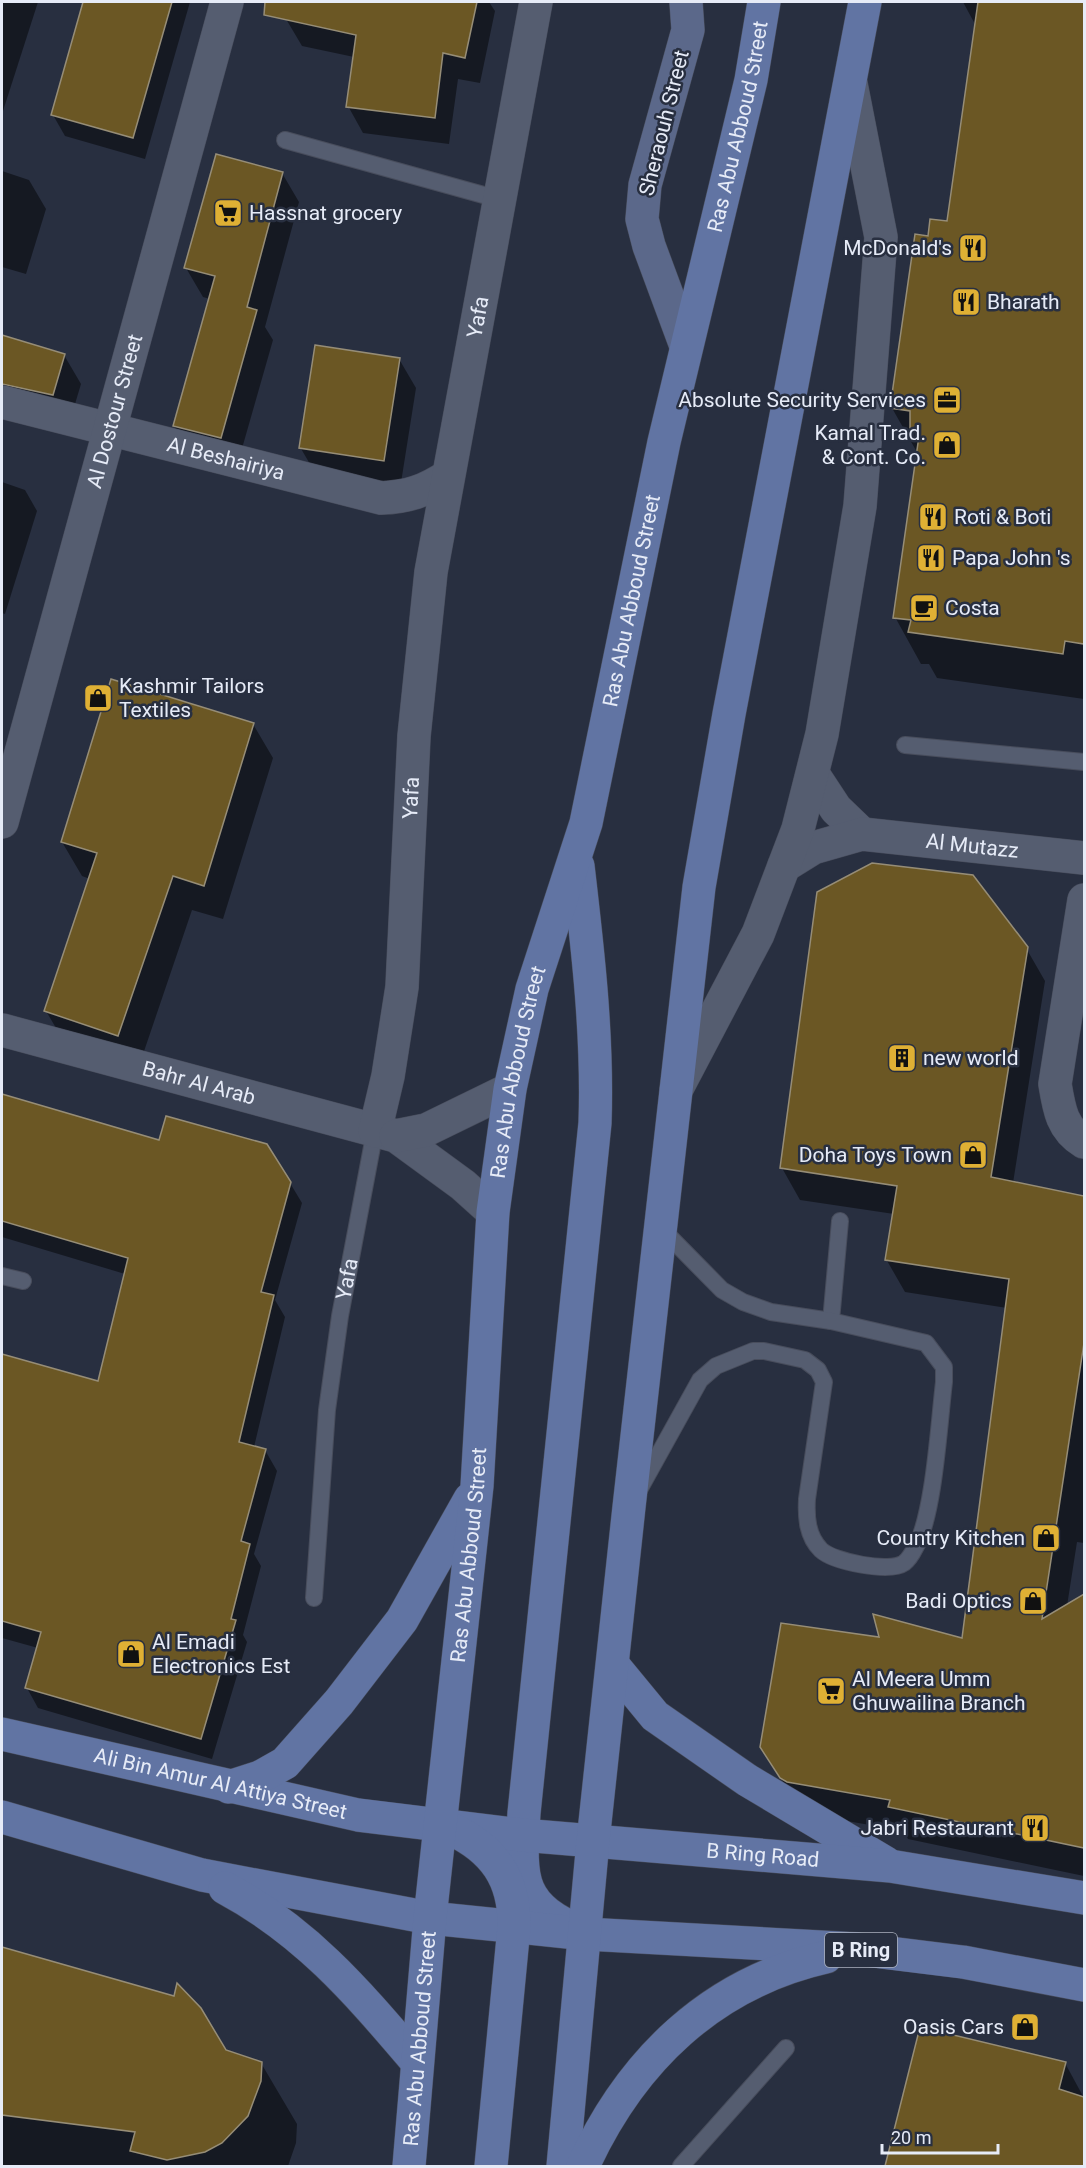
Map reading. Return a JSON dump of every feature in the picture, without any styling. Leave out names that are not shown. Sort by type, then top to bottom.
[{"type":"main road","name":"Ras Abu Abboud Street","points":[[409,2166],[430,1918],[477,1486],[493,1212],[510,1089],[532,989],[577,856],[686,346],[751,81],[764,2]]},
{"type":"main road","points":[[563,2166],[593,1841],[674,1095],[699,887],[729,714],[865,2]]},
{"type":"main road","points":[[577,856],[594,1025],[597,1070],[595,1123],[522,1835],[522,1872],[528,1891],[542,1911],[551,1918],[586,1934]]},
{"type":"main road","points":[[229,1787],[260,1777],[285,1762],[366,1668],[402,1620],[477,1486]]},
{"type":"main road","points":[[613,1665],[655,1716],[747,1780],[834,1830],[890,1866]]},
{"type":"main road","name":"Ali Bin Amur Al Attiya Street","points":[[2,1734],[358,1815],[441,1824]]},
{"type":"main road","points":[[2,1816],[202,1875],[430,1918]]},
{"type":"main road","points":[[441,1824],[476,1844],[496,1861],[510,1885],[514,1927],[491,2166]]},
{"type":"main road","name":"B Ring Road","points":[[441,1824],[522,1835],[890,1866],[1084,1898]]},
{"type":"main road","points":[[202,1875],[262,1910],[300,1938],[347,1980],[417,2062]]},
{"type":"main road","name":"B Ring","points":[[430,1918],[586,1934],[858,1949],[963,1962],[1084,1985]]},
{"type":"main road","points":[[583,2166],[594,2142],[633,2079],[678,2030],[733,1991],[793,1964],[858,1949]]},
{"type":"street","name":"Al Dostour Street","points":[[2,822],[227,2]]},
{"type":"street","name":"Yafa","points":[[386,1133],[388,1076],[402,987],[418,685],[431,572],[536,2]]},
{"type":"street","name":"Sheraouh Street","points":[[686,346],[649,246],[642,219],[645,185],[689,11]]},
{"type":"street","points":[[674,1095],[758,934],[798,829],[813,774],[860,506],[881,237],[850,84]]},
{"type":"street","name":"Al Beshairiya","points":[[2,402],[381,498],[404,497],[427,489],[447,476]]},
{"type":"street","points":[[813,774],[836,809],[862,834]]},
{"type":"street","name":"Al Mutazz","points":[[784,866],[813,848],[862,834],[1084,858]]},
{"type":"street","points":[[1084,900],[1055,1084],[1060,1114],[1072,1135],[1084,1143]]},
{"type":"street","name":"Bahr Al Arab","points":[[2,1030],[386,1133],[455,1178],[493,1212]]},
{"type":"street","name":"Bahr Al Arab","points":[[386,1133],[426,1130],[510,1089]]},
{"type":"lane","points":[[285,140],[498,199]]},
{"type":"lane","points":[[904,746],[1084,762]]},
{"type":"lane","name":"Yafa","points":[[314,1598],[319,1503],[329,1398],[342,1305],[386,1133]]},
{"type":"lane","points":[[831,1321],[840,1221]]},
{"type":"lane","points":[[629,1508],[700,1380],[726,1361],[753,1351],[764,1351],[805,1360],[818,1370],[824,1382],[807,1499],[806,1517],[812,1537],[822,1551],[839,1560],[889,1568],[904,1563],[915,1548],[927,1512],[944,1367],[926,1343],[831,1321],[771,1312],[742,1302],[722,1290],[660,1227]]},
{"type":"lane","points":[[2,1276],[23,1281]]},
{"type":"lane","points":[[681,2166],[786,2048]]},
{"type":"building","points":[[83,2],[172,2],[133,138],[51,115]]},
{"type":"building","points":[[265,2],[477,2],[465,58],[443,53],[435,118],[346,107],[356,35],[264,15]]},
{"type":"building","points":[[978,2],[1084,2],[1084,644],[1065,641],[1063,654],[908,632],[911,620],[893,618],[920,429],[910,428],[910,411],[890,408],[915,234],[928,236],[930,219],[947,221]]},
{"type":"building","points":[[216,154],[283,172],[247,307],[257,310],[221,438],[173,426],[215,276],[184,268]]},
{"type":"building","points":[[2,335],[65,354],[53,395],[2,384]]},
{"type":"building","points":[[315,345],[400,358],[384,461],[299,448]]},
{"type":"building","points":[[111,679],[254,723],[204,886],[173,876],[118,1036],[44,1011],[97,853],[61,842]]},
{"type":"building","points":[[872,863],[973,875],[1028,947],[991,1177],[1084,1196],[1084,1343],[1042,1619],[1084,1594],[1084,1848],[888,1807],[890,1800],[787,1782],[780,1778],[760,1747],[781,1623],[879,1637],[873,1614],[962,1638],[1009,1279],[885,1260],[897,1186],[780,1168],[817,892]]},
{"type":"building","points":[[2,1094],[159,1140],[166,1116],[267,1144],[291,1182],[261,1292],[274,1295],[239,1442],[266,1449],[241,1541],[250,1544],[231,1619],[236,1620],[201,1739],[25,1688],[41,1632],[2,1621],[2,1354],[98,1381],[128,1258],[2,1221]]},
{"type":"building","points":[[2,1947],[174,1996],[177,1983],[201,2008],[226,2050],[262,2062],[261,2081],[248,2116],[222,2143],[205,2152],[167,2160],[130,2151],[135,2132],[2,2115]]},
{"type":"building","points":[[920,2027],[1066,2062],[1059,2089],[1084,2097],[1084,2166],[885,2166]]},
{"type":"place","name":"Hassnat grocery","points":[[228,213]]},
{"type":"place","name":"McDonald's","points":[[973,248]]},
{"type":"place","name":"Bharath","points":[[966,302]]},
{"type":"place","name":"Absolute Security Services","points":[[947,400]]},
{"type":"place","name":"Kamal Trad. & Cont. Co.","points":[[947,445]]},
{"type":"place","name":"Roti & Boti","points":[[933,517]]},
{"type":"place","name":"Papa John 's","points":[[931,558]]},
{"type":"place","name":"Costa","points":[[924,608]]},
{"type":"place","name":"Kashmir Tailors Textiles","points":[[98,698]]},
{"type":"place","name":"new world","points":[[902,1058]]},
{"type":"place","name":"Doha Toys Town","points":[[973,1155]]},
{"type":"place","name":"Country Kitchen","points":[[1046,1538]]},
{"type":"place","name":"Badi Optics","points":[[1033,1601]]},
{"type":"place","name":"Al Emadi Electronics Est","points":[[131,1654]]},
{"type":"place","name":"Al Meera Umm Ghuwailina Branch","points":[[831,1691]]},
{"type":"place","name":"Jabri Restaurant","points":[[1035,1828]]},
{"type":"place","name":"Oasis Cars","points":[[1025,2027]]}]
